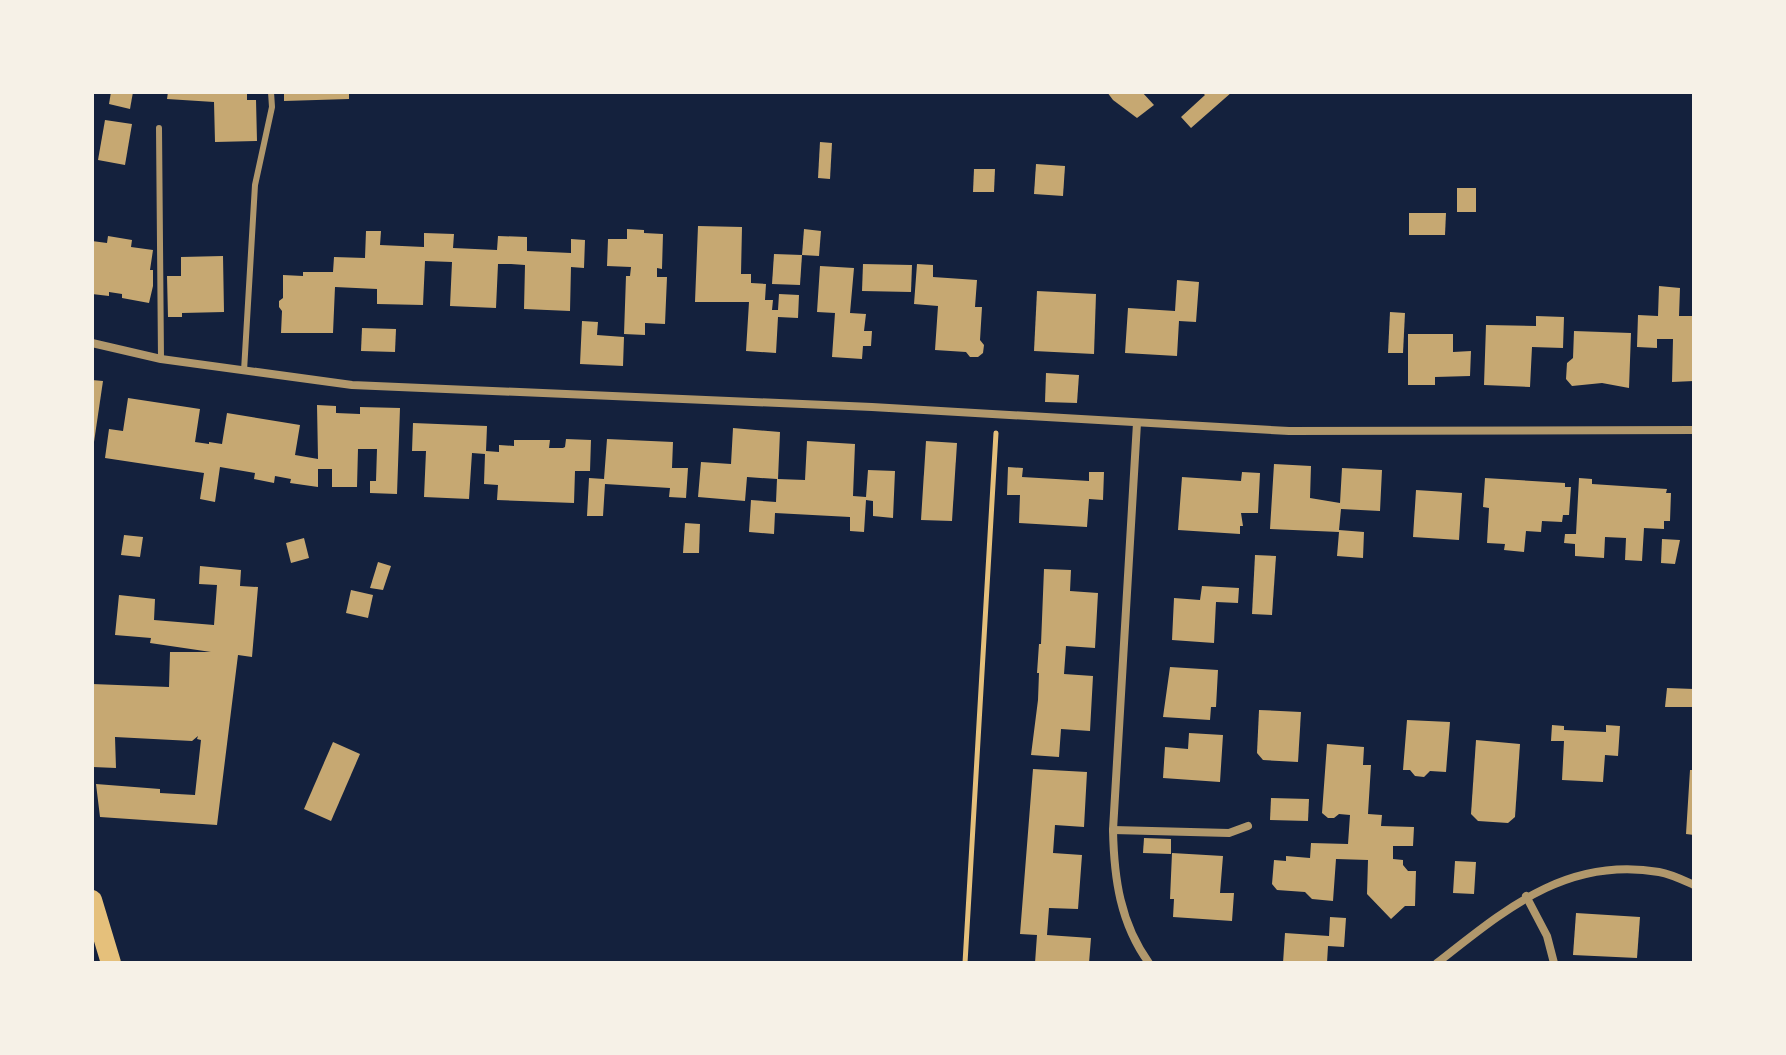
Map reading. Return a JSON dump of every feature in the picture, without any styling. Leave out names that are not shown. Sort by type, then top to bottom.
[{"type":"main road","points":[[93,906],[111,963]]},
{"type":"main road","points":[[93,906],[127,963]]},
{"type":"street","points":[[92,343],[161,359],[352,385],[856,407],[1289,431],[1694,430]]},
{"type":"street","points":[[1137,423],[1113,830],[1120,904],[1149,963]]},
{"type":"street","points":[[1113,830],[1229,833],[1248,826]]},
{"type":"street","points":[[1437,963],[1526,896],[1554,882],[1605,871],[1662,872],[1694,885]]},
{"type":"street","points":[[1526,896],[1547,936],[1554,963]]},
{"type":"lane","points":[[244,371],[255,185],[272,107],[271,92]]},
{"type":"lane","points":[[159,128],[161,359]]},
{"type":"path","points":[[965,963],[997,416]]},
{"type":"building","points":[[111,92],[133,92],[130,109],[109,104]]},
{"type":"building","points":[[168,92],[247,92],[247,100],[256,100],[257,141],[215,142],[214,102],[167,99]]},
{"type":"building","points":[[284,92],[349,92],[349,99],[284,101]]},
{"type":"building","points":[[1107,92],[1142,92],[1154,105],[1137,118]]},
{"type":"building","points":[[1202,92],[1232,92],[1191,128],[1181,117],[1205,95]]},
{"type":"building","points":[[105,120],[132,124],[125,165],[98,160]]},
{"type":"building","points":[[820,142],[832,143],[830,179],[818,178]]},
{"type":"building","points":[[1036,164],[1065,166],[1063,196],[1034,194]]},
{"type":"building","points":[[974,169],[995,169],[994,192],[973,192]]},
{"type":"building","points":[[1457,188],[1476,188],[1476,212],[1457,212]]},
{"type":"building","points":[[1409,213],[1446,213],[1445,235],[1409,235]]},
{"type":"building","points":[[698,226],[742,227],[741,274],[751,274],[751,283],[766,284],[765,300],[773,300],[772,310],[778,310],[779,294],[799,295],[798,318],[778,317],[776,353],[746,351],[749,302],[695,302]]},
{"type":"building","points":[[627,229],[663,234],[662,269],[657,268],[657,277],[667,277],[665,324],[645,323],[645,335],[624,334],[626,276],[630,276],[631,267],[607,266],[608,239],[627,239]]},
{"type":"building","points":[[804,229],[821,231],[819,256],[802,255]]},
{"type":"building","points":[[366,231],[381,231],[380,245],[424,247],[424,233],[454,234],[453,248],[497,250],[498,236],[527,237],[527,251],[571,253],[571,239],[585,240],[584,268],[571,267],[570,311],[524,309],[525,265],[511,264],[498,264],[496,308],[450,306],[452,262],[425,261],[423,305],[377,304],[377,289],[335,287],[333,333],[281,333],[279,301],[283,298],[283,275],[333,272],[334,257],[365,258]]},
{"type":"building","points":[[108,236],[132,240],[131,247],[153,250],[150,270],[153,270],[153,286],[149,303],[122,298],[122,294],[92,294],[92,241],[107,243]]},
{"type":"building","points":[[774,254],[802,255],[800,285],[772,284]]},
{"type":"building","points":[[223,256],[224,312],[182,313],[182,317],[168,317],[167,276],[181,276],[181,257]]},
{"type":"building","points":[[863,264],[912,265],[911,292],[862,291]]},
{"type":"building","points":[[917,264],[933,265],[933,277],[977,280],[975,307],[982,307],[980,340],[984,345],[983,353],[978,357],[970,357],[966,352],[935,350],[938,306],[914,304]]},
{"type":"building","points":[[820,266],[854,268],[850,313],[866,314],[864,331],[872,331],[871,346],[863,346],[862,359],[832,357],[835,313],[817,312]]},
{"type":"building","points":[[1177,280],[1199,282],[1196,322],[1179,321],[1177,356],[1125,353],[1128,308],[1175,311]]},
{"type":"building","points":[[1659,286],[1680,288],[1679,316],[1694,316],[1694,381],[1672,382],[1673,339],[1657,339],[1657,348],[1637,347],[1638,315],[1658,316]]},
{"type":"building","points":[[1037,291],[1096,294],[1094,354],[1034,351]]},
{"type":"building","points":[[1390,312],[1405,313],[1403,353],[1388,353]]},
{"type":"building","points":[[1536,316],[1564,317],[1563,348],[1532,347],[1530,387],[1484,385],[1486,325],[1536,326]]},
{"type":"building","points":[[582,321],[598,322],[597,335],[624,337],[623,366],[580,364]]},
{"type":"building","points":[[362,328],[396,329],[395,352],[361,351]]},
{"type":"building","points":[[1574,331],[1631,333],[1629,388],[1602,383],[1572,386],[1566,379],[1567,363],[1573,358]]},
{"type":"building","points":[[1408,334],[1453,334],[1453,352],[1471,351],[1470,376],[1435,377],[1435,385],[1408,385]]},
{"type":"building","points":[[1046,373],[1079,375],[1077,403],[1045,402]]},
{"type":"building","points":[[92,380],[103,381],[94,442],[92,441]]},
{"type":"building","points":[[128,398],[200,409],[195,442],[222,444],[227,413],[300,425],[295,455],[318,459],[317,405],[336,406],[336,413],[360,414],[360,407],[400,408],[397,494],[370,493],[370,481],[376,481],[377,449],[358,449],[357,487],[332,487],[332,469],[318,469],[318,487],[290,483],[291,479],[275,476],[274,483],[254,479],[255,473],[220,467],[215,502],[200,499],[204,473],[105,458],[109,429],[123,431]]},
{"type":"building","points":[[413,423],[487,426],[486,451],[499,452],[499,445],[514,446],[514,440],[550,440],[549,448],[563,448],[566,439],[591,440],[590,471],[575,471],[574,503],[497,500],[498,485],[484,484],[485,454],[472,453],[469,499],[424,497],[426,451],[412,451]]},
{"type":"building","points":[[733,428],[780,432],[778,479],[805,480],[807,441],[855,444],[853,496],[866,497],[868,470],[895,471],[893,518],[873,516],[873,501],[866,500],[864,532],[850,531],[850,517],[775,513],[774,534],[749,532],[751,500],[776,502],[777,479],[747,477],[745,501],[698,497],[701,462],[731,464]]},
{"type":"building","points":[[607,439],[673,442],[672,468],[688,468],[686,498],[669,497],[670,488],[605,484],[603,516],[587,516],[589,478],[604,479]]},
{"type":"building","points":[[926,441],[957,443],[952,521],[921,520]]},
{"type":"building","points":[[1274,464],[1311,466],[1310,498],[1340,503],[1342,468],[1382,470],[1380,511],[1341,509],[1339,530],[1364,532],[1363,558],[1337,556],[1339,532],[1270,529]]},
{"type":"building","points":[[1008,467],[1023,468],[1022,477],[1089,481],[1089,472],[1104,472],[1103,500],[1089,499],[1087,527],[1019,523],[1020,495],[1007,495]]},
{"type":"building","points":[[1242,472],[1260,473],[1258,513],[1241,513],[1243,526],[1240,526],[1240,534],[1178,530],[1182,477],[1241,481]]},
{"type":"building","points":[[1485,478],[1565,483],[1565,487],[1571,487],[1569,515],[1563,515],[1562,522],[1542,521],[1541,532],[1526,531],[1524,552],[1504,550],[1505,544],[1487,543],[1489,508],[1483,507]]},
{"type":"building","points":[[1579,478],[1592,479],[1592,484],[1667,489],[1666,493],[1671,493],[1670,521],[1664,521],[1664,529],[1644,528],[1642,561],[1625,560],[1626,538],[1605,537],[1604,558],[1575,556],[1575,544],[1564,543],[1565,534],[1576,534]]},
{"type":"building","points":[[1416,490],[1462,493],[1459,540],[1413,537]]},
{"type":"building","points":[[685,523],[700,524],[699,553],[683,553]]},
{"type":"building","points":[[124,535],[143,537],[140,557],[121,555]]},
{"type":"building","points":[[304,538],[309,558],[291,563],[286,543]]},
{"type":"building","points":[[1662,539],[1680,540],[1675,564],[1661,563]]},
{"type":"building","points":[[1255,555],[1276,556],[1272,615],[1252,614]]},
{"type":"building","points":[[378,562],[391,566],[383,590],[370,588]]},
{"type":"building","points":[[200,566],[241,570],[240,586],[258,587],[252,657],[238,655],[217,825],[100,817],[96,784],[195,795],[201,740],[197,739],[198,736],[192,741],[115,737],[116,768],[93,767],[92,684],[169,687],[170,652],[211,652],[150,643],[151,638],[115,635],[119,595],[155,599],[154,620],[214,625],[217,585],[199,584]]},
{"type":"building","points":[[1044,569],[1071,570],[1070,591],[1098,593],[1095,648],[1066,646],[1064,674],[1093,676],[1090,731],[1061,729],[1059,757],[1031,755],[1038,700]]},
{"type":"building","points":[[1202,586],[1239,588],[1238,603],[1216,602],[1214,643],[1172,640],[1174,598],[1200,600]]},
{"type":"building","points":[[351,590],[373,595],[368,618],[346,613]]},
{"type":"building","points":[[1170,667],[1218,670],[1216,707],[1211,707],[1210,720],[1163,717]]},
{"type":"building","points":[[1667,688],[1694,689],[1694,707],[1665,707]]},
{"type":"building","points":[[1259,710],[1301,712],[1298,762],[1263,760],[1257,753]]},
{"type":"building","points":[[1407,720],[1450,722],[1446,772],[1430,771],[1424,777],[1403,770]]},
{"type":"building","points":[[1552,725],[1564,726],[1564,730],[1606,732],[1606,725],[1620,726],[1618,756],[1605,755],[1603,782],[1562,780],[1564,741],[1551,741]]},
{"type":"building","points":[[1189,733],[1223,735],[1220,782],[1163,778],[1165,747],[1188,749]]},
{"type":"building","points":[[1476,740],[1520,744],[1515,817],[1508,823],[1478,821],[1471,814]]},
{"type":"building","points":[[333,742],[360,754],[331,821],[304,809]]},
{"type":"building","points":[[1327,744],[1364,747],[1363,765],[1371,765],[1368,814],[1382,815],[1381,826],[1414,827],[1413,846],[1393,846],[1393,859],[1403,860],[1408,871],[1416,871],[1415,906],[1405,906],[1391,919],[1367,894],[1368,860],[1336,859],[1333,901],[1312,899],[1305,892],[1277,890],[1272,884],[1274,860],[1286,861],[1286,856],[1310,858],[1311,843],[1348,844],[1350,815],[1339,814],[1328,818],[1322,813]]},
{"type":"building","points":[[1033,769],[1087,772],[1084,827],[1055,825],[1053,853],[1082,855],[1078,909],[1049,908],[1047,935],[1091,938],[1089,963],[1035,963],[1037,935],[1020,934]]},
{"type":"building","points":[[1690,770],[1694,770],[1694,835],[1686,834]]},
{"type":"building","points":[[1271,798],[1309,799],[1308,821],[1270,820]]},
{"type":"building","points":[[1144,838],[1171,839],[1171,854],[1143,853]]},
{"type":"building","points":[[1172,853],[1223,856],[1220,893],[1234,893],[1232,921],[1173,917],[1174,899],[1170,899]]},
{"type":"building","points":[[1455,861],[1476,862],[1474,894],[1453,893]]},
{"type":"building","points":[[1576,913],[1640,917],[1637,958],[1573,955]]},
{"type":"building","points":[[1330,917],[1346,918],[1344,947],[1328,946],[1327,963],[1283,963],[1285,933],[1329,936]]}]
